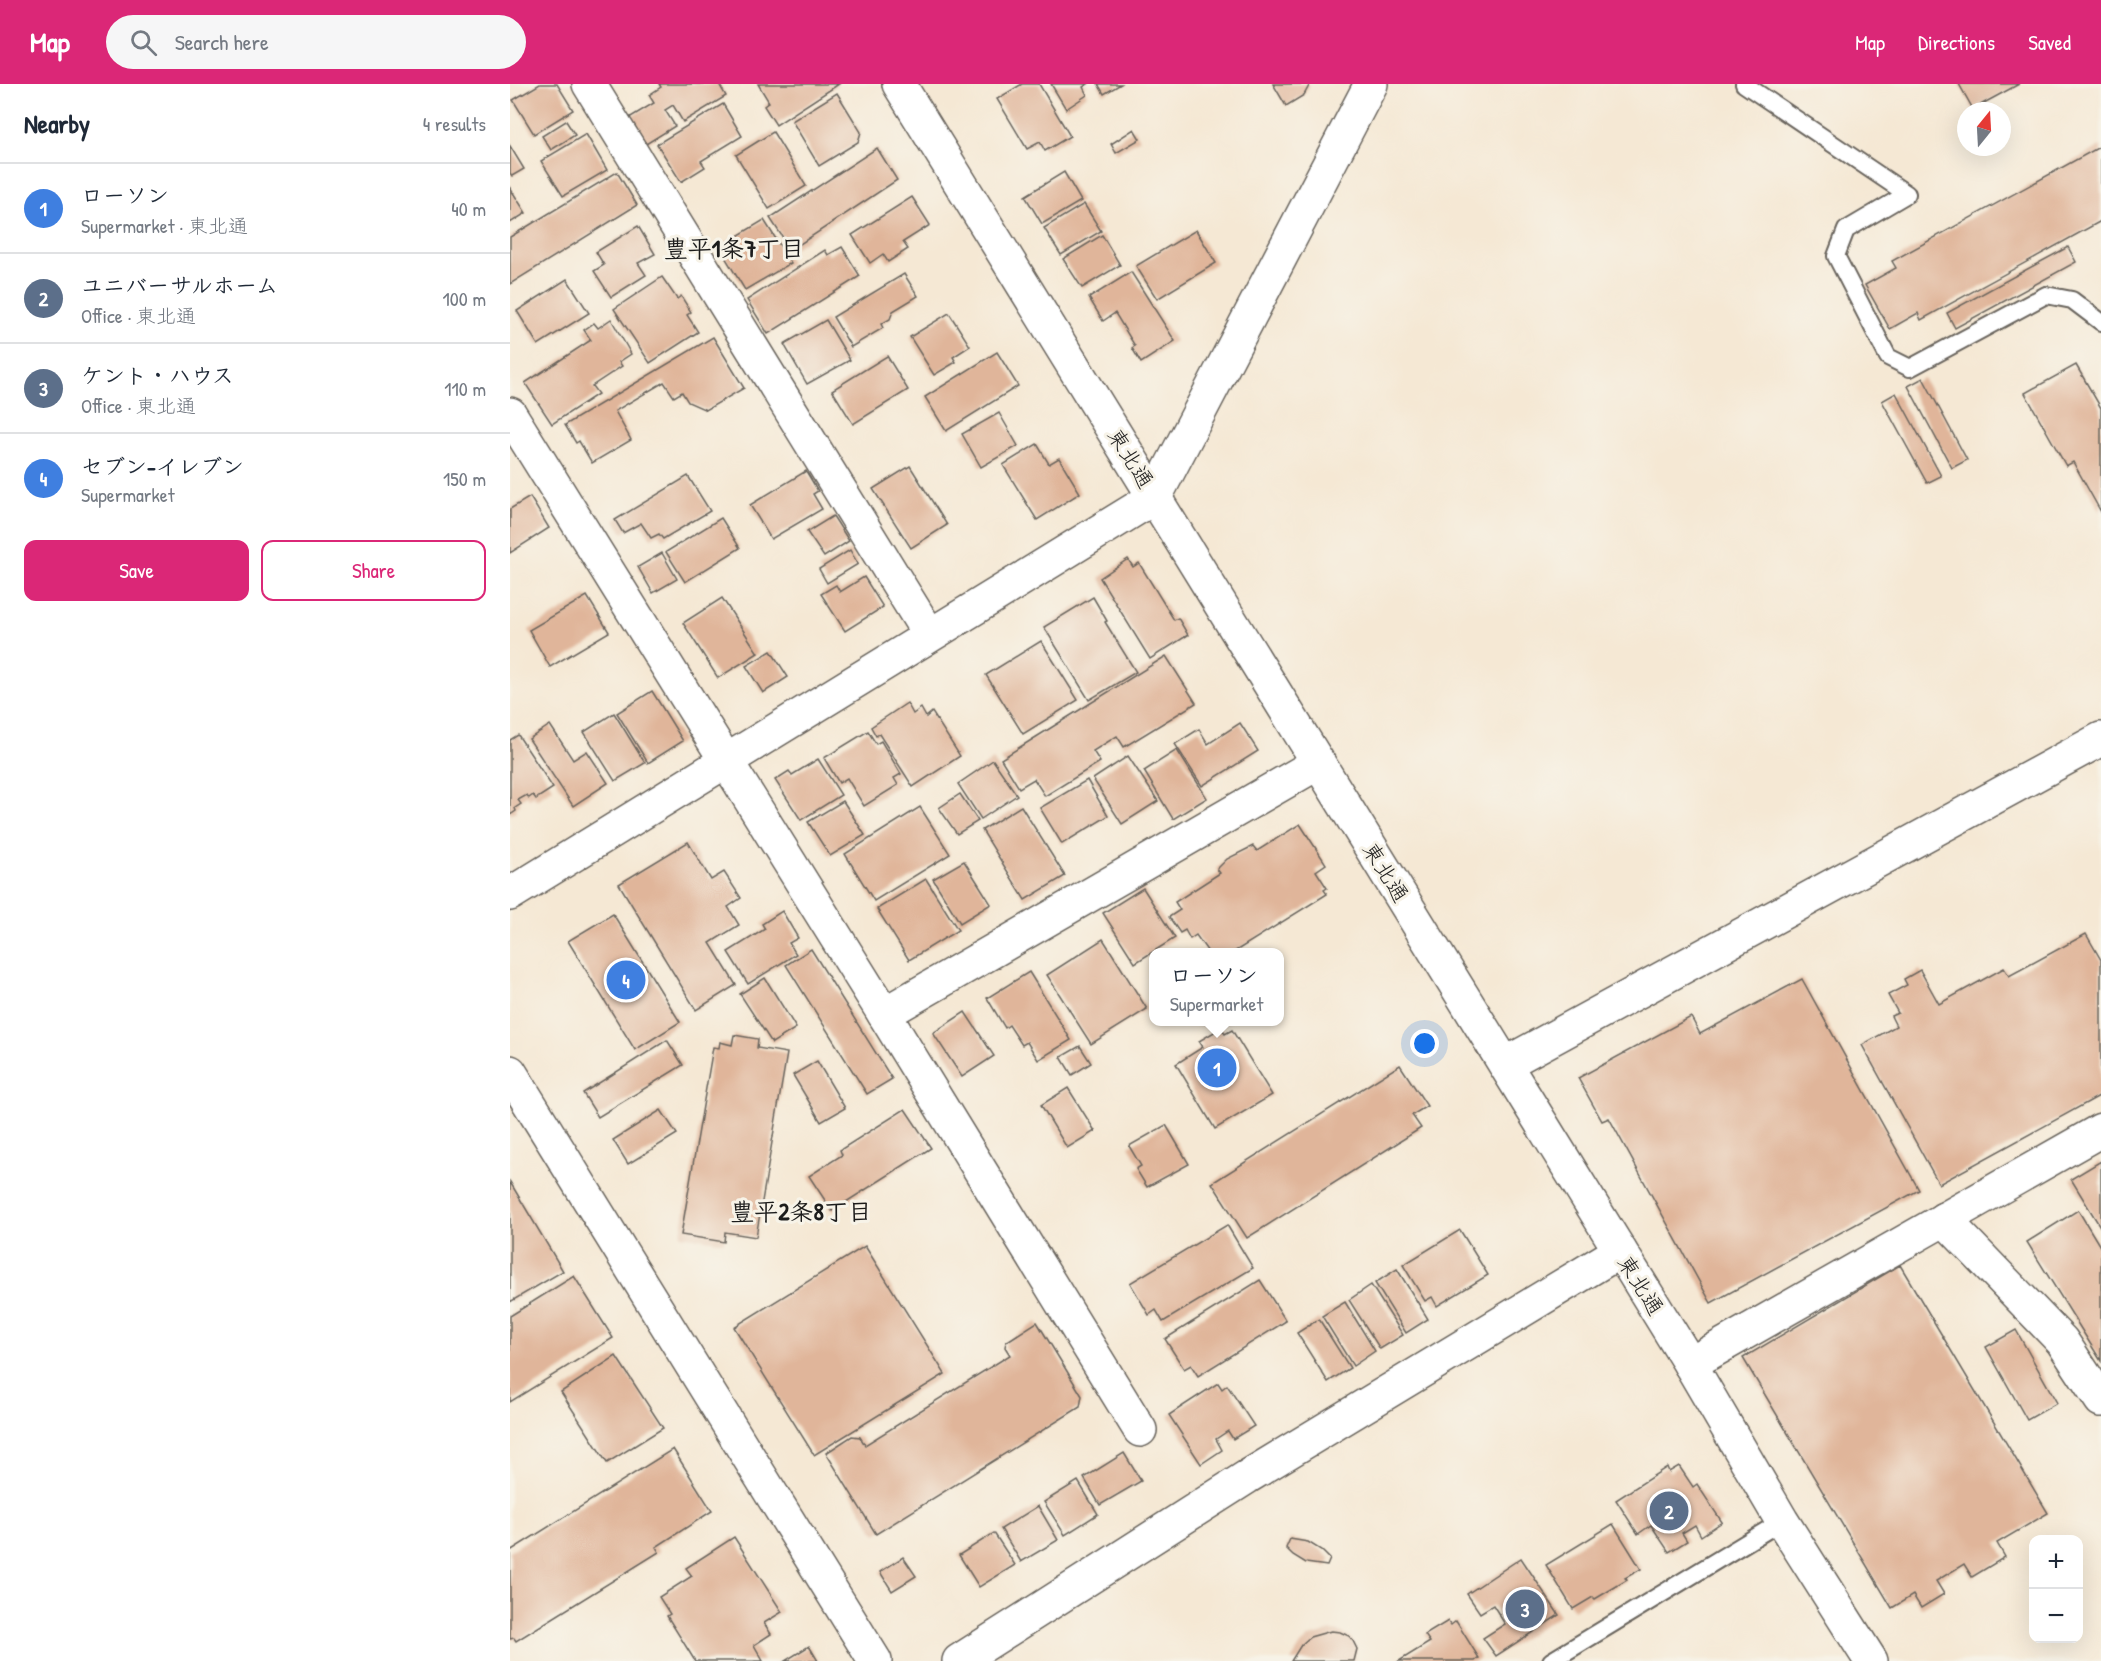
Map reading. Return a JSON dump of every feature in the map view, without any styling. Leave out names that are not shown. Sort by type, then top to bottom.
[{"type":"street","points":[[589,84],[930,634]]},
{"type":"street","name":"東北通","points":[[899,84],[1690,1364],[1782,1521],[1871,1661]]},
{"type":"street","points":[[510,894],[1155,497],[1371,84]]},
{"type":"street","points":[[510,414],[1140,1430]]},
{"type":"street","points":[[1505,1064],[2101,739]]},
{"type":"street","points":[[884,1014],[1318,763]]},
{"type":"street","points":[[510,1072],[875,1661]]},
{"type":"street","points":[[1690,1364],[2101,1130]]},
{"type":"street","points":[[1944,1219],[2062,1341],[2101,1400]]},
{"type":"street","points":[[959,1661],[1247,1477],[1620,1251]]},
{"type":"lane","points":[[1744,84],[1907,194],[1846,230],[1836,256],[1888,357],[1910,368],[2046,295],[2072,300],[2101,322]]},
{"type":"lane","points":[[1551,1661],[1782,1521]]},
{"type":"building","points":[[540,84],[557,84],[573,110],[534,134],[513,100]]},
{"type":"building","points":[[659,84],[719,84],[726,96],[683,122],[673,105],[665,110],[675,126],[646,144],[629,118],[654,103],[649,95],[661,87]]},
{"type":"building","points":[[758,84],[839,84],[776,125],[764,106],[769,102]]},
{"type":"building","points":[[1022,84],[1039,84],[1070,136],[1045,151],[1040,142],[1027,149],[997,99]]},
{"type":"building","points":[[1051,84],[1088,84],[1083,87],[1087,95],[1066,109]]},
{"type":"building","points":[[1098,84],[1121,84],[1104,94]]},
{"type":"building","points":[[1273,84],[1310,84],[1304,95],[1286,106]]},
{"type":"building","points":[[1959,84],[2019,84],[1986,102],[1969,102]]},
{"type":"building","points":[[837,93],[861,132],[858,142],[819,166],[792,121]]},
{"type":"building","points":[[723,104],[742,136],[701,161],[705,167],[681,182],[657,144]]},
{"type":"building","points":[[566,121],[575,135],[551,150],[542,136]]},
{"type":"building","points":[[1134,129],[1140,139],[1116,153],[1111,144]]},
{"type":"building","points":[[773,132],[806,186],[769,209],[736,155]]},
{"type":"building","points":[[586,134],[607,170],[563,196],[541,161]]},
{"type":"building","points":[[510,146],[524,169],[512,176],[510,173]]},
{"type":"building","points":[[2101,146],[2101,221],[1921,320],[1918,313],[1890,329],[1865,285],[1896,268],[1892,261]]},
{"type":"building","points":[[877,148],[897,180],[791,250],[770,218]]},
{"type":"building","points":[[617,172],[637,205],[510,284],[510,237]]},
{"type":"building","points":[[1064,172],[1081,201],[1042,224],[1025,196]]},
{"type":"building","points":[[510,188],[526,213],[510,223]]},
{"type":"building","points":[[912,197],[930,225],[903,242],[908,249],[888,262],[883,254],[870,263],[852,235]]},
{"type":"building","points":[[1084,204],[1101,231],[1061,255],[1044,228]]},
{"type":"building","points":[[764,220],[791,263],[745,290],[719,247]]},
{"type":"building","points":[[638,226],[655,254],[638,263],[646,275],[611,297],[594,271],[604,265],[596,252]]},
{"type":"building","points":[[1196,230],[1216,263],[1157,299],[1136,266]]},
{"type":"building","points":[[1102,235],[1120,265],[1082,288],[1063,259]]},
{"type":"building","points":[[842,247],[860,276],[768,334],[747,300],[825,250],[828,255]]},
{"type":"building","points":[[2068,247],[2076,262],[1955,328],[1947,313]]},
{"type":"building","points":[[1131,272],[1175,341],[1141,363],[1132,348],[1135,346],[1115,313],[1103,321],[1089,298]]},
{"type":"building","points":[[904,274],[918,296],[893,311],[890,319],[881,324],[883,328],[851,347],[833,317]]},
{"type":"building","points":[[662,277],[677,299],[681,296],[691,312],[687,315],[698,332],[650,363],[614,309]]},
{"type":"building","points":[[567,279],[589,313],[538,345],[517,311]]},
{"type":"building","points":[[949,313],[970,346],[953,357],[956,362],[934,375],[910,337]]},
{"type":"building","points":[[611,319],[631,354],[619,362],[622,366],[592,386],[598,394],[552,424],[525,383],[591,340],[584,330],[594,323],[598,328]]},
{"type":"building","points":[[826,320],[850,360],[807,384],[784,344]]},
{"type":"building","points":[[713,337],[744,388],[706,410],[688,402],[682,392],[674,397],[664,382],[615,411],[631,440],[592,463],[579,441],[576,443],[565,425]]},
{"type":"building","points":[[997,352],[1018,386],[946,431],[925,397]]},
{"type":"building","points":[[887,356],[908,390],[853,424],[832,390]]},
{"type":"building","points":[[2076,365],[2101,408],[2101,512],[2073,462],[2066,466],[2025,393]]},
{"type":"building","points":[[1923,378],[1967,460],[1952,468],[1908,386]]},
{"type":"building","points":[[1896,393],[1941,476],[1927,483],[1882,401]]},
{"type":"building","points":[[999,413],[1018,446],[981,467],[962,434]]},
{"type":"building","points":[[1037,444],[1049,464],[1059,458],[1080,493],[1037,520],[1003,465]]},
{"type":"building","points":[[910,466],[947,525],[911,548],[873,489]]},
{"type":"building","points":[[806,471],[818,491],[813,494],[822,509],[771,539],[750,505]]},
{"type":"building","points":[[688,476],[710,511],[663,539],[659,534],[651,538],[641,523],[623,533],[615,520]]},
{"type":"building","points":[[530,497],[549,528],[510,553],[510,509]]},
{"type":"building","points":[[833,516],[849,541],[824,557],[807,532]]},
{"type":"building","points":[[721,518],[740,548],[685,582],[666,552]]},
{"type":"building","points":[[850,550],[858,564],[827,583],[819,569]]},
{"type":"building","points":[[662,553],[677,579],[653,593],[638,567]]},
{"type":"building","points":[[1128,559],[1133,567],[1139,563],[1174,620],[1178,618],[1188,635],[1150,659],[1100,578]]},
{"type":"building","points":[[864,577],[883,607],[845,631],[821,594],[836,585],[840,592]]},
{"type":"building","points":[[587,596],[609,632],[550,667],[529,630]]},
{"type":"building","points":[[1093,597],[1107,621],[1105,622],[1136,672],[1089,700],[1044,627]]},
{"type":"building","points":[[722,598],[758,653],[718,678],[683,623]]},
{"type":"building","points":[[1041,641],[1078,700],[1023,734],[986,675]]},
{"type":"building","points":[[771,651],[788,677],[763,693],[746,666]]},
{"type":"building","points":[[1166,656],[1196,703],[1124,747],[1117,736],[1093,751],[1100,762],[1045,796],[1034,779],[1019,788],[1001,759]]},
{"type":"building","points":[[652,691],[683,741],[648,763],[617,713]]},
{"type":"building","points":[[907,703],[913,714],[921,708],[926,717],[932,712],[960,756],[913,787],[879,734],[876,736],[871,727]]},
{"type":"building","points":[[614,713],[645,763],[615,781],[584,732]]},
{"type":"building","points":[[1240,723],[1258,751],[1202,786],[1175,744],[1199,729],[1208,744]]},
{"type":"building","points":[[550,725],[573,760],[587,751],[608,783],[573,806],[529,739]]},
{"type":"building","points":[[868,731],[876,744],[881,741],[901,774],[894,778],[898,785],[864,806],[847,778],[839,783],[824,758]]},
{"type":"building","points":[[518,735],[553,788],[536,799],[533,795],[529,798],[527,795],[518,800],[521,804],[510,815],[510,740]]},
{"type":"building","points":[[1177,750],[1207,798],[1173,819],[1144,771]]},
{"type":"building","points":[[1128,756],[1158,801],[1122,824],[1093,779]]},
{"type":"building","points":[[818,759],[841,795],[801,820],[775,780],[789,771],[792,775]]},
{"type":"building","points":[[993,760],[1017,795],[981,819],[958,784]]},
{"type":"building","points":[[1087,780],[1108,816],[1062,844],[1040,808]]},
{"type":"building","points":[[960,794],[978,821],[957,834],[939,808]]},
{"type":"building","points":[[843,801],[865,835],[830,856],[808,822]]},
{"type":"building","points":[[1021,806],[1065,876],[1025,900],[982,830]]},
{"type":"building","points":[[920,807],[950,854],[874,901],[845,854]]},
{"type":"building","points":[[1300,824],[1326,864],[1316,871],[1327,888],[1324,890],[1327,894],[1240,948],[1205,948],[1196,935],[1190,939],[1185,930],[1180,933],[1169,917],[1180,910],[1175,902],[1220,873],[1217,869],[1227,859],[1253,846],[1257,851]]},
{"type":"building","points":[[688,842],[711,880],[724,872],[741,898],[728,907],[739,925],[710,943],[736,985],[696,1010],[619,884]]},
{"type":"building","points":[[964,861],[991,904],[960,923],[933,879]]},
{"type":"building","points":[[926,879],[958,930],[909,960],[877,909]]},
{"type":"building","points":[[1143,888],[1175,938],[1159,948],[1149,948],[1149,954],[1135,963],[1103,913]]},
{"type":"building","points":[[782,911],[798,938],[789,943],[796,954],[748,984],[728,952],[765,929],[762,924]]},
{"type":"building","points":[[613,914],[680,1022],[635,1050],[568,941]]},
{"type":"building","points":[[2086,934],[2101,960],[2101,1095],[1939,1184],[1862,1045],[1896,1026],[1891,1016],[1898,1013],[1888,995],[1907,985],[1904,979],[1920,970],[1939,1004],[2004,968],[2009,976]]},
{"type":"building","points":[[1103,939],[1147,1009],[1091,1044],[1047,975]]},
{"type":"building","points":[[811,949],[892,1079],[867,1094],[786,965]]},
{"type":"building","points":[[1029,972],[1071,1040],[1038,1060],[1027,1042],[1022,1045],[1009,1025],[1005,1028],[987,998]]},
{"type":"building","points":[[765,978],[796,1028],[772,1043],[740,994]]},
{"type":"building","points":[[1802,979],[1919,1190],[1711,1303],[1609,1118],[1602,1121],[1578,1078],[1691,1017],[1700,1034]]},
{"type":"building","points":[[965,1012],[994,1056],[962,1077],[933,1033]]},
{"type":"building","points":[[1221,1028],[1225,1034],[1232,1030],[1272,1095],[1215,1129],[1176,1064],[1203,1047],[1199,1041]]},
{"type":"building","points":[[734,1035],[758,1039],[757,1048],[787,1053],[756,1237],[725,1232],[724,1242],[681,1235],[713,1047],[719,1048],[720,1042],[732,1045]]},
{"type":"building","points":[[667,1040],[683,1065],[598,1117],[583,1093]]},
{"type":"building","points":[[1080,1046],[1091,1063],[1072,1075],[1061,1057]]},
{"type":"building","points":[[817,1061],[845,1108],[821,1122],[793,1075]]},
{"type":"building","points":[[1400,1065],[1427,1106],[1412,1115],[1421,1128],[1247,1238],[1212,1183]]},
{"type":"building","points":[[1068,1088],[1095,1131],[1067,1148],[1041,1105]]},
{"type":"building","points":[[905,1109],[931,1148],[832,1211],[809,1176],[842,1155],[840,1150]]},
{"type":"building","points":[[661,1110],[677,1134],[628,1164],[613,1140]]},
{"type":"building","points":[[1166,1125],[1189,1164],[1147,1187],[1136,1169],[1141,1166],[1129,1146]]},
{"type":"building","points":[[2101,1161],[2101,1228],[2071,1179]]},
{"type":"building","points":[[510,1182],[563,1271],[510,1302]]},
{"type":"building","points":[[2078,1210],[2101,1248],[2101,1361],[2027,1242]]},
{"type":"building","points":[[1227,1225],[1253,1268],[1163,1322],[1156,1310],[1149,1315],[1130,1283]]},
{"type":"building","points":[[1460,1230],[1488,1275],[1437,1306],[1432,1297],[1425,1301],[1403,1265]]},
{"type":"building","points":[[865,1246],[945,1374],[814,1455],[734,1327]]},
{"type":"building","points":[[1900,1265],[2048,1513],[1997,1543],[2005,1557],[1972,1577],[1964,1564],[1936,1581],[1944,1594],[1921,1608],[1913,1595],[1892,1608],[1743,1358]]},
{"type":"building","points":[[1397,1269],[1428,1319],[1406,1333],[1375,1283]]},
{"type":"building","points":[[574,1276],[613,1338],[510,1402],[510,1316]]},
{"type":"building","points":[[1260,1280],[1286,1321],[1198,1376],[1191,1365],[1184,1369],[1165,1339]]},
{"type":"building","points":[[1371,1285],[1403,1335],[1380,1349],[1349,1300]]},
{"type":"building","points":[[1345,1302],[1375,1351],[1353,1366],[1322,1316]]},
{"type":"building","points":[[1319,1319],[1350,1368],[1328,1382],[1297,1333]]},
{"type":"building","points":[[1037,1322],[1082,1396],[1080,1407],[876,1534],[826,1453],[852,1436],[860,1437],[865,1445],[1010,1355],[1005,1347],[1006,1342]]},
{"type":"building","points":[[2016,1330],[2057,1403],[2027,1420],[1986,1347]]},
{"type":"building","points":[[616,1356],[663,1428],[607,1463],[561,1392]]},
{"type":"building","points":[[1218,1383],[1222,1389],[1227,1385],[1254,1426],[1233,1439],[1228,1431],[1216,1439],[1222,1450],[1201,1464],[1169,1415]]},
{"type":"building","points":[[673,1449],[712,1511],[656,1547],[659,1552],[516,1641],[514,1638],[510,1639],[510,1551]]},
{"type":"building","points":[[1124,1453],[1141,1481],[1100,1505],[1084,1478]]},
{"type":"building","points":[[1679,1466],[1693,1487],[1697,1484],[1722,1522],[1701,1536],[1695,1525],[1682,1533],[1687,1541],[1669,1552],[1651,1525],[1638,1534],[1616,1500],[1667,1467],[1669,1472]]},
{"type":"building","points":[[1078,1481],[1098,1514],[1065,1535],[1044,1502]]},
{"type":"building","points":[[1038,1506],[1058,1540],[1021,1562],[1001,1529]]},
{"type":"building","points":[[1613,1524],[1641,1569],[1595,1599],[1593,1597],[1573,1609],[1546,1565]]},
{"type":"building","points":[[994,1533],[1015,1565],[979,1587],[959,1555]]},
{"type":"building","points":[[734,1537],[782,1612],[764,1623],[771,1634],[754,1645],[763,1661],[695,1661],[667,1616],[670,1614],[659,1597],[692,1576],[686,1568]]},
{"type":"building","points":[[1290,1539],[1308,1542],[1321,1550],[1330,1559],[1327,1566],[1306,1563],[1293,1555],[1286,1548]]},
{"type":"building","points":[[903,1557],[916,1576],[892,1591],[880,1572]]},
{"type":"building","points":[[1521,1558],[1559,1615],[1496,1656],[1483,1638],[1505,1624],[1493,1605],[1480,1613],[1467,1594]]},
{"type":"building","points":[[1448,1621],[1451,1625],[1456,1621],[1479,1658],[1475,1661],[1399,1661],[1430,1642],[1425,1635]]},
{"type":"building","points":[[1331,1631],[1349,1636],[1353,1641],[1357,1649],[1354,1661],[1291,1661],[1301,1645],[1310,1637]]},
{"type":"building","points":[[809,1646],[818,1661],[785,1661]]},
{"type":"place","name":"セブン-イレブン","points":[[626,980]]},
{"type":"place","name":"ローソン","points":[[1217,1068]]},
{"type":"place","name":"ユニバーサルホーム","points":[[1669,1511]]},
{"type":"place","name":"ケント・ハウス","points":[[1525,1609]]},
{"type":"district","name":"豊平1条7丁目","points":[[734,249]]},
{"type":"district","name":"豊平2条8丁目","points":[[801,1212]]}]
